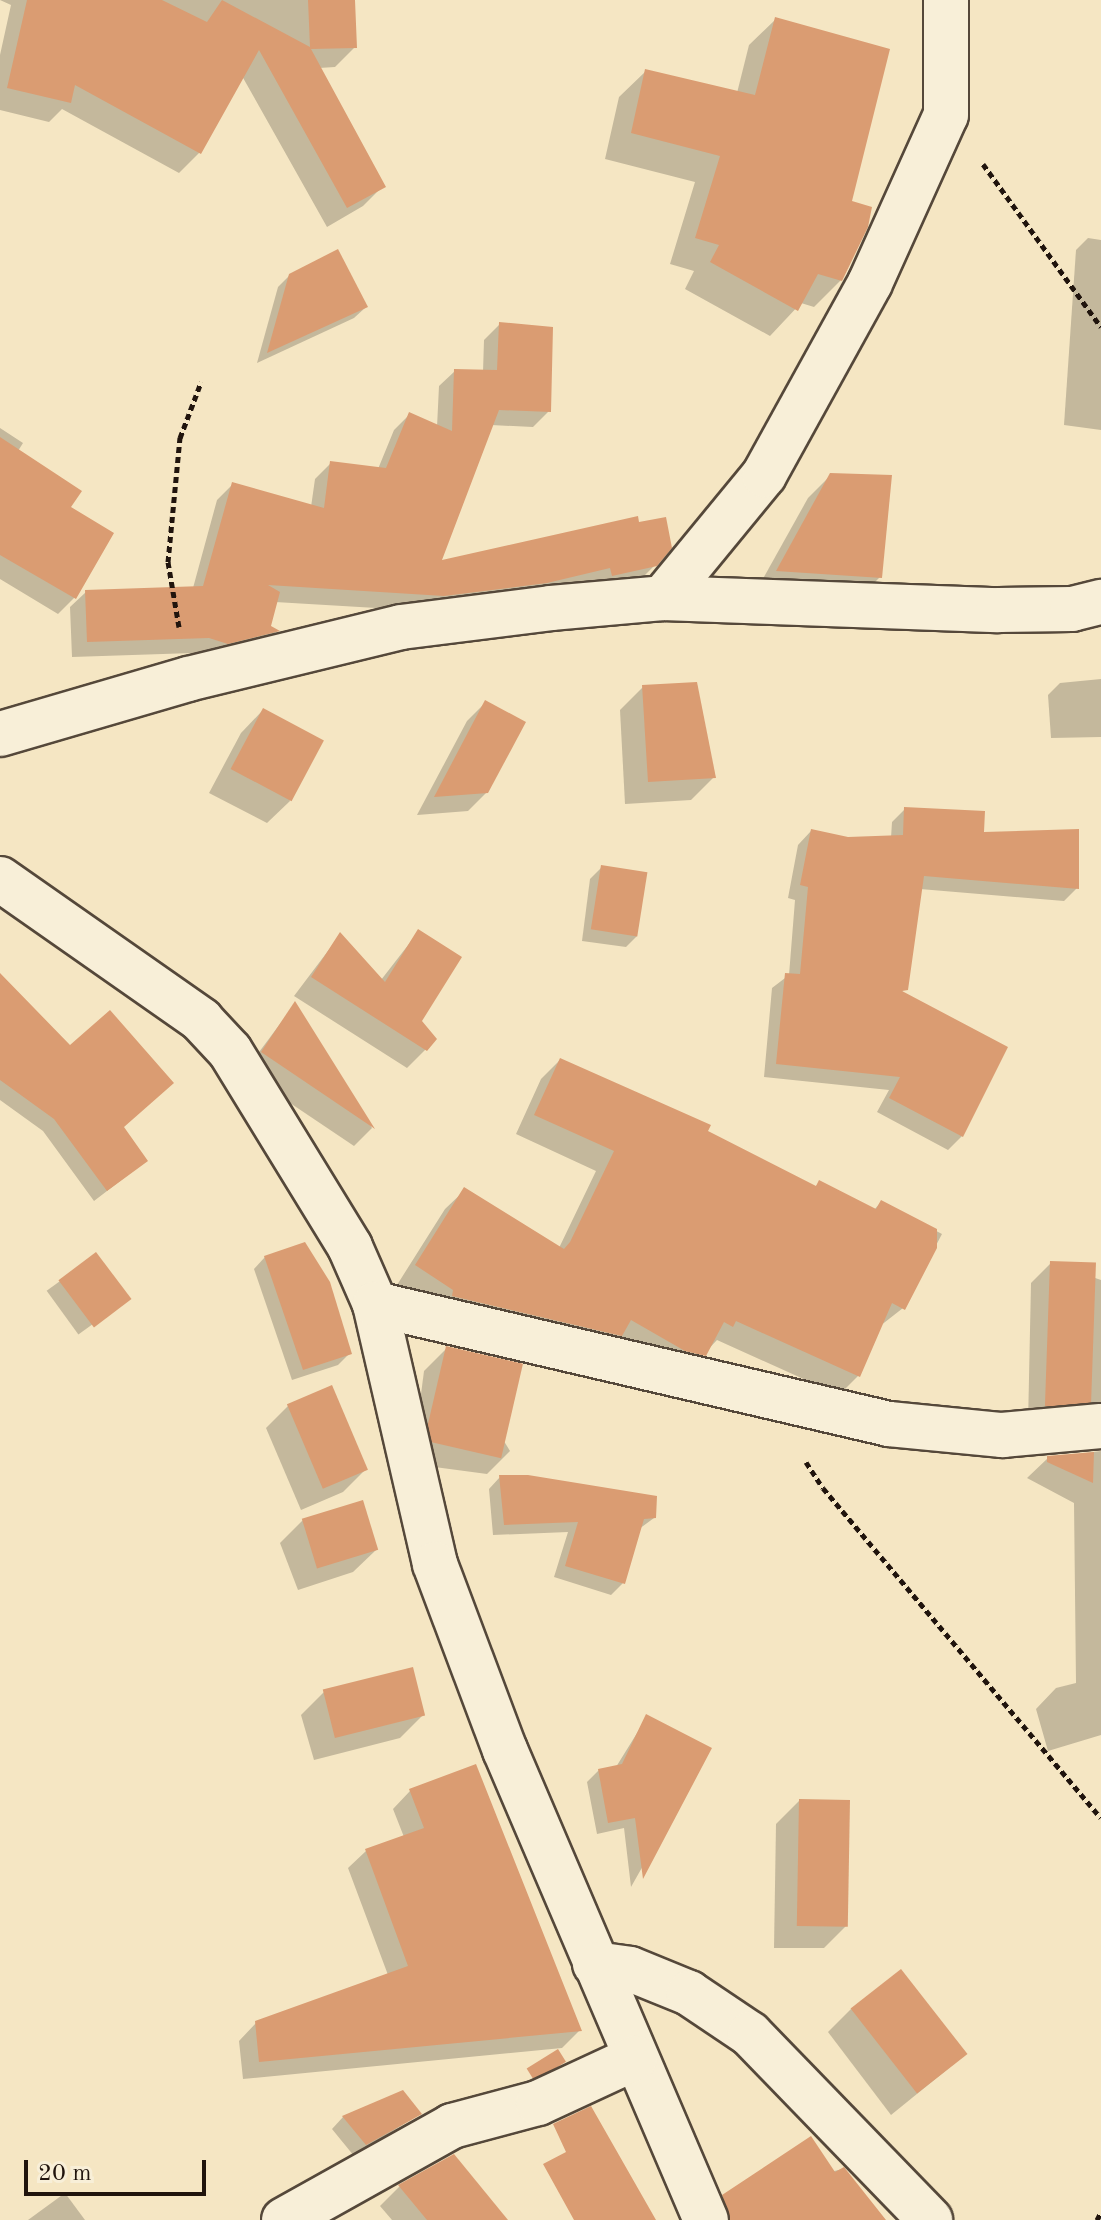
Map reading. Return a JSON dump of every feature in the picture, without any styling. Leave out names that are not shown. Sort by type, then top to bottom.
[{"type":"street","points":[[663,598],[764,475],[870,283],[946,115],[946,0]]},
{"type":"street","points":[[0,734],[188,679],[401,627],[663,598],[998,610],[1072,609],[1101,602]]},
{"type":"street","points":[[0,879],[165,992],[230,1051],[342,1234],[375,1304],[435,1564],[505,1750],[706,2220]]},
{"type":"street","points":[[375,1304],[889,1424],[966,1435],[1060,1433],[1101,1426]]},
{"type":"street","points":[[595,1964],[630,1969],[680,1989],[750,2034],[930,2220]]},
{"type":"street","points":[[284,2220],[452,2126],[538,2103],[635,2058]]},
{"type":"path","points":[[946,115],[1101,327]]},
{"type":"path","points":[[188,679],[168,562],[180,438],[201,382]]},
{"type":"path","points":[[766,1396],[823,1488],[1101,1818]]},
{"type":"path","points":[[1097,2220],[1101,2212]]},
{"type":"building","points":[[27,0],[162,0],[207,22],[222,0],[310,47],[308,0],[355,0],[357,48],[311,49],[386,187],[347,208],[259,50],[201,154],[75,85],[71,103],[7,88]]},
{"type":"building","points":[[775,17],[890,49],[852,201],[872,207],[868,227],[842,281],[818,274],[798,311],[710,262],[719,245],[695,238],[720,156],[631,133],[645,69],[755,95]]},
{"type":"building","points":[[338,249],[368,307],[267,353],[289,274]]},
{"type":"building","points":[[499,322],[553,327],[551,412],[499,410],[442,560],[638,516],[639,522],[666,517],[672,548],[657,566],[612,576],[610,568],[547,583],[444,596],[268,585],[280,592],[271,626],[280,631],[228,644],[209,638],[87,642],[85,590],[203,586],[232,482],[324,508],[330,461],[386,468],[409,412],[452,431],[454,369],[497,370]]},
{"type":"building","points":[[0,437],[82,491],[71,507],[114,533],[76,599],[0,555]]},
{"type":"building","points":[[830,473],[892,475],[882,578],[776,571]]},
{"type":"building","points":[[697,682],[716,778],[648,782],[642,685]]},
{"type":"building","points":[[485,700],[526,722],[488,793],[434,797]]},
{"type":"building","points":[[263,708],[324,740],[292,801],[231,769]]},
{"type":"building","points":[[904,807],[985,811],[984,832],[1079,829],[1079,889],[924,876],[908,990],[902,991],[1008,1047],[963,1137],[889,1098],[900,1077],[776,1064],[785,973],[800,974],[808,887],[800,885],[811,829],[848,837],[903,835]]},
{"type":"building","points":[[601,865],[647,872],[637,937],[591,929]]},
{"type":"building","points":[[418,929],[462,957],[422,1021],[437,1039],[427,1051],[311,977],[340,932],[385,982]]},
{"type":"building","points":[[0,973],[70,1045],[110,1010],[174,1083],[124,1127],[148,1161],[107,1191],[54,1119],[0,1080]]},
{"type":"building","points":[[295,1001],[375,1129],[261,1052]]},
{"type":"building","points":[[560,1058],[711,1125],[708,1131],[816,1186],[819,1180],[876,1209],[881,1200],[937,1229],[937,1248],[905,1310],[892,1303],[860,1377],[736,1321],[733,1327],[724,1322],[706,1356],[685,1351],[631,1320],[622,1336],[452,1296],[453,1290],[415,1265],[464,1187],[564,1249],[570,1242],[614,1151],[534,1115]]},
{"type":"building","points":[[305,1242],[330,1282],[352,1354],[303,1370],[264,1256]]},
{"type":"building","points":[[96,1252],[132,1299],[94,1327],[58,1280]]},
{"type":"building","points":[[1050,1261],[1096,1263],[1091,1408],[1045,1406]]},
{"type":"building","points":[[446,1346],[523,1364],[501,1458],[424,1441]]},
{"type":"building","points":[[332,1385],[368,1470],[323,1489],[287,1404]]},
{"type":"building","points":[[1094,1452],[1093,1483],[1047,1462],[1047,1456]]},
{"type":"building","points":[[499,1475],[528,1475],[657,1496],[656,1518],[644,1519],[625,1584],[565,1566],[578,1522],[504,1525]]},
{"type":"building","points":[[363,1500],[378,1550],[317,1568],[302,1519]]},
{"type":"building","points":[[413,1667],[425,1716],[335,1738],[323,1689]]},
{"type":"building","points":[[646,1714],[712,1748],[643,1879],[635,1818],[608,1823],[598,1769],[622,1764]]},
{"type":"building","points":[[476,1764],[582,2031],[259,2062],[255,2021],[408,1966],[365,1849],[424,1828],[409,1789]]},
{"type":"building","points":[[799,1799],[850,1800],[848,1927],[797,1926]]},
{"type":"building","points":[[901,1969],[967,2054],[917,2094],[851,2008]]},
{"type":"building","points":[[558,2049],[566,2062],[535,2081],[527,2069]]},
{"type":"building","points":[[403,2090],[422,2114],[366,2145],[342,2116]]},
{"type":"building","points":[[591,2106],[656,2220],[574,2220],[543,2164],[566,2152],[553,2124]]},
{"type":"building","points":[[811,2136],[835,2172],[844,2167],[886,2220],[730,2220],[722,2195]]},
{"type":"building","points":[[454,2154],[508,2220],[427,2220],[398,2185]]}]
